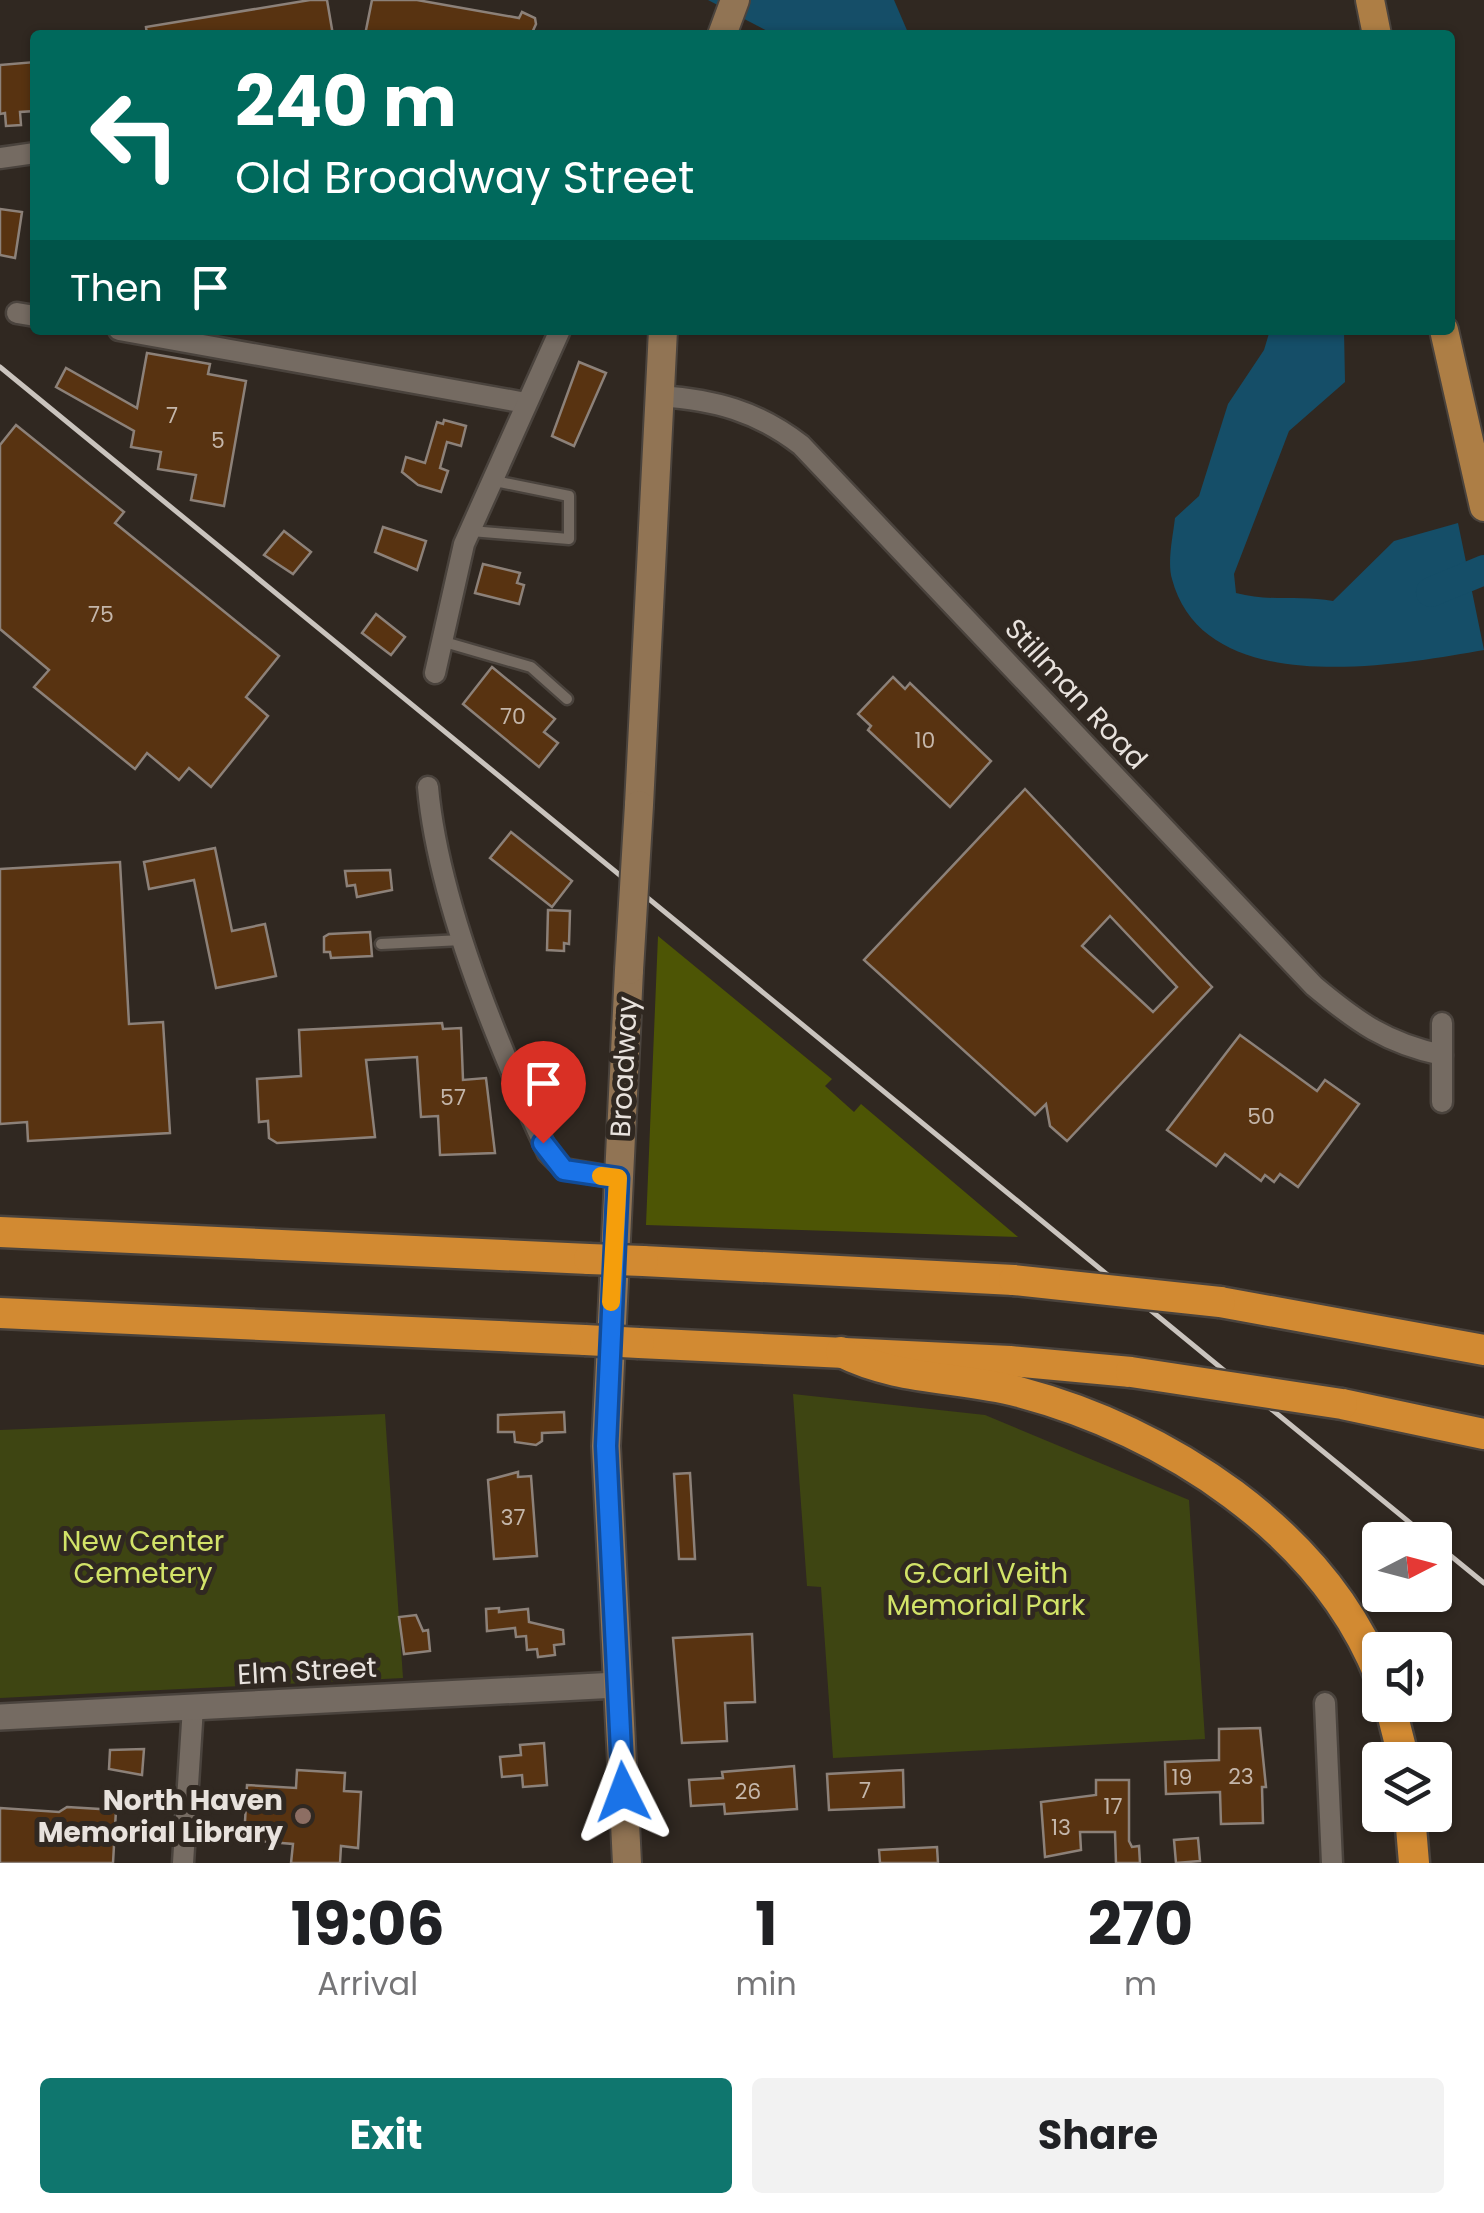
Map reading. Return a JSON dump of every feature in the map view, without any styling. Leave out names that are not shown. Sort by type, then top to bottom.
[{"type":"highway","points":[[0,1232],[1014,1280],[1220,1302],[1484,1350]]},
{"type":"highway","points":[[0,1314],[841,1352],[1131,1372],[1342,1404],[1484,1434]]},
{"type":"highway","points":[[841,1352],[893,1374],[978,1383],[1042,1399],[1120,1429],[1192,1467],[1254,1512],[1308,1563],[1347,1613],[1362,1643]]},
{"type":"highway","points":[[1411,1832],[1414,1863]]},
{"type":"main road","points":[[724,30],[735,0]]},
{"type":"main road","points":[[1370,0],[1376,30]]},
{"type":"main road","name":"Broadway","points":[[628,1863],[606,1446],[664,335]]},
{"type":"main road","points":[[1445,335],[1482,498]]},
{"type":"street","points":[[0,158],[30,154]]},
{"type":"street","points":[[146,335],[526,404]]},
{"type":"street","points":[[435,673],[470,531],[558,335]]},
{"type":"street","name":"Stillman Road","points":[[660,396],[734,406],[774,424],[800,445],[1314,986],[1357,1021],[1400,1046],[1442,1055]]},
{"type":"street","points":[[428,787],[440,864],[462,940],[552,1160],[572,1172],[618,1178]]},
{"type":"street","points":[[1442,1024],[1442,1102]]},
{"type":"street","name":"Elm Street","points":[[0,1717],[617,1686]]},
{"type":"street","points":[[1324,1703],[1332,1863]]},
{"type":"street","points":[[183,1863],[193,1707]]},
{"type":"lane","points":[[470,531],[569,539],[569,496],[490,480]]},
{"type":"lane","points":[[440,641],[532,667],[567,700]]},
{"type":"lane","points":[[381,944],[462,940]]},
{"type":"green space","points":[[658,936],[832,1079],[825,1086],[854,1112],[861,1104],[1018,1237],[646,1225]]},
{"type":"green space","name":"G.Carl Veith Memorial Park","points":[[793,1394],[985,1415],[1189,1500],[1205,1739],[833,1758],[821,1587],[807,1586]]},
{"type":"green space","name":"New Center Cemetery","points":[[385,1414],[403,1678],[0,1698],[0,1430]]},
{"type":"water","points":[[708,0],[894,0],[907,30],[765,30]]},
{"type":"water","points":[[1268,335],[1344,335],[1345,382],[1289,431],[1234,574],[1236,593],[1333,601],[1394,541],[1458,523],[1484,650],[1401,663],[1306,666],[1261,659],[1221,643],[1191,617],[1172,579],[1175,518],[1199,496],[1228,404],[1264,350]]},
{"type":"building","points":[[327,0],[332,30],[146,30],[146,27]]},
{"type":"building","points":[[372,0],[417,0],[519,18],[522,12],[535,18],[536,24],[533,30],[366,30]]},
{"type":"building","points":[[30,62],[30,111],[20,112],[21,125],[6,126],[5,113],[0,114],[0,65]]},
{"type":"building","points":[[0,209],[22,212],[15,258],[0,255]]},
{"type":"building","points":[[147,353],[210,364],[208,374],[246,381],[224,506],[191,500],[196,475],[158,469],[161,452],[131,447],[134,431],[56,387],[66,368],[137,408]]},
{"type":"building","points":[[579,362],[606,373],[574,446],[552,436]]},
{"type":"building","points":[[444,420],[466,426],[461,446],[447,442],[440,468],[448,471],[441,492],[418,485],[402,472],[406,457],[425,463],[437,422],[443,424]]},
{"type":"building","points":[[16,425],[124,512],[115,523],[279,656],[246,697],[268,716],[211,787],[189,768],[179,780],[147,753],[135,769],[34,687],[49,670],[0,629],[0,445]]},
{"type":"building","points":[[383,527],[426,541],[417,570],[375,552]]},
{"type":"building","points":[[284,531],[311,552],[293,574],[264,555]]},
{"type":"building","points":[[483,564],[520,573],[517,583],[524,585],[519,604],[475,593]]},
{"type":"building","points":[[376,614],[405,637],[391,655],[362,633]]},
{"type":"building","points":[[492,667],[555,719],[544,732],[558,743],[539,767],[463,704]]},
{"type":"building","points":[[893,677],[905,689],[910,683],[991,761],[950,807],[868,730],[871,726],[858,714]]},
{"type":"building","points":[[1025,789],[1212,987],[1067,1141],[1050,1126],[1046,1104],[1035,1115],[864,960]],"holes":[[[1110,916],[1177,987],[1153,1012],[1082,946]]]},
{"type":"building","points":[[511,832],[572,881],[552,907],[490,858]]},
{"type":"building","points":[[215,848],[232,931],[265,924],[276,976],[216,988],[194,880],[149,889],[144,862]]},
{"type":"building","points":[[120,862],[129,1024],[163,1022],[170,1133],[28,1141],[27,1122],[0,1124],[0,869]]},
{"type":"building","points":[[390,870],[392,890],[357,897],[355,885],[347,886],[345,871]]},
{"type":"building","points":[[548,910],[570,911],[569,944],[564,943],[564,951],[547,950]]},
{"type":"building","points":[[370,932],[372,956],[331,958],[330,952],[324,952],[324,937],[329,934]]},
{"type":"building","points":[[442,1023],[443,1029],[461,1028],[463,1080],[486,1078],[495,1153],[440,1155],[438,1116],[421,1117],[417,1057],[366,1060],[375,1137],[277,1143],[269,1138],[268,1121],[259,1122],[257,1079],[301,1076],[299,1030]]},
{"type":"building","points":[[1240,1035],[1317,1091],[1325,1080],[1359,1104],[1298,1187],[1280,1174],[1274,1182],[1265,1175],[1261,1181],[1225,1154],[1216,1166],[1167,1130]]},
{"type":"building","points":[[564,1412],[565,1432],[542,1433],[542,1441],[536,1445],[515,1442],[514,1432],[498,1432],[498,1415]]},
{"type":"building","points":[[518,1472],[518,1477],[531,1476],[537,1556],[494,1559],[488,1480]]},
{"type":"building","points":[[690,1473],[695,1559],[679,1559],[674,1474]]},
{"type":"building","points":[[499,1608],[499,1612],[528,1609],[529,1622],[563,1630],[564,1644],[554,1645],[555,1655],[538,1657],[537,1649],[527,1650],[526,1636],[516,1637],[515,1628],[487,1631],[486,1609]]},
{"type":"building","points":[[416,1615],[423,1631],[428,1630],[430,1651],[404,1654],[399,1617]]},
{"type":"building","points":[[752,1634],[755,1702],[725,1703],[727,1741],[682,1743],[673,1638]]},
{"type":"building","points":[[1260,1728],[1266,1787],[1262,1787],[1263,1823],[1221,1824],[1220,1792],[1166,1794],[1165,1762],[1219,1760],[1219,1729]]},
{"type":"building","points":[[544,1743],[547,1785],[523,1787],[522,1775],[502,1777],[500,1757],[521,1755],[520,1745]]},
{"type":"building","points":[[144,1749],[142,1775],[109,1769],[110,1750]]},
{"type":"building","points":[[794,1766],[797,1809],[725,1814],[724,1804],[691,1806],[689,1780],[723,1778],[722,1772]]},
{"type":"building","name":"North Haven Memorial Library","points":[[297,1770],[345,1773],[344,1791],[361,1792],[358,1848],[341,1846],[340,1863],[291,1863],[293,1844],[244,1840],[247,1785],[296,1788]]},
{"type":"building","points":[[903,1770],[904,1807],[829,1810],[827,1774]]},
{"type":"building","points":[[1096,1780],[1129,1780],[1129,1841],[1132,1847],[1139,1846],[1140,1863],[1116,1863],[1115,1832],[1080,1832],[1081,1850],[1045,1857],[1041,1802],[1096,1795]]},
{"type":"building","points":[[67,1807],[116,1810],[113,1863],[0,1863],[0,1808],[59,1812]]},
{"type":"building","points":[[1198,1838],[1200,1861],[1176,1863],[1174,1840]]},
{"type":"building","points":[[937,1847],[938,1863],[880,1863],[879,1850]]},
{"type":"waterway","points":[[1431,592],[1484,570]]},
{"type":"railway","points":[[0,367],[1409,1522]]},
{"type":"railway","points":[[1452,1557],[1484,1583]]},
{"type":"slow traffic","points":[[601,1176],[618,1178],[611,1302]]},
{"type":"place","name":"North Haven Memorial Library","points":[[303,1816]]},
{"type":"route","points":[[543,1143],[552,1160],[564,1170],[618,1178],[606,1446],[623,1792]]}]
